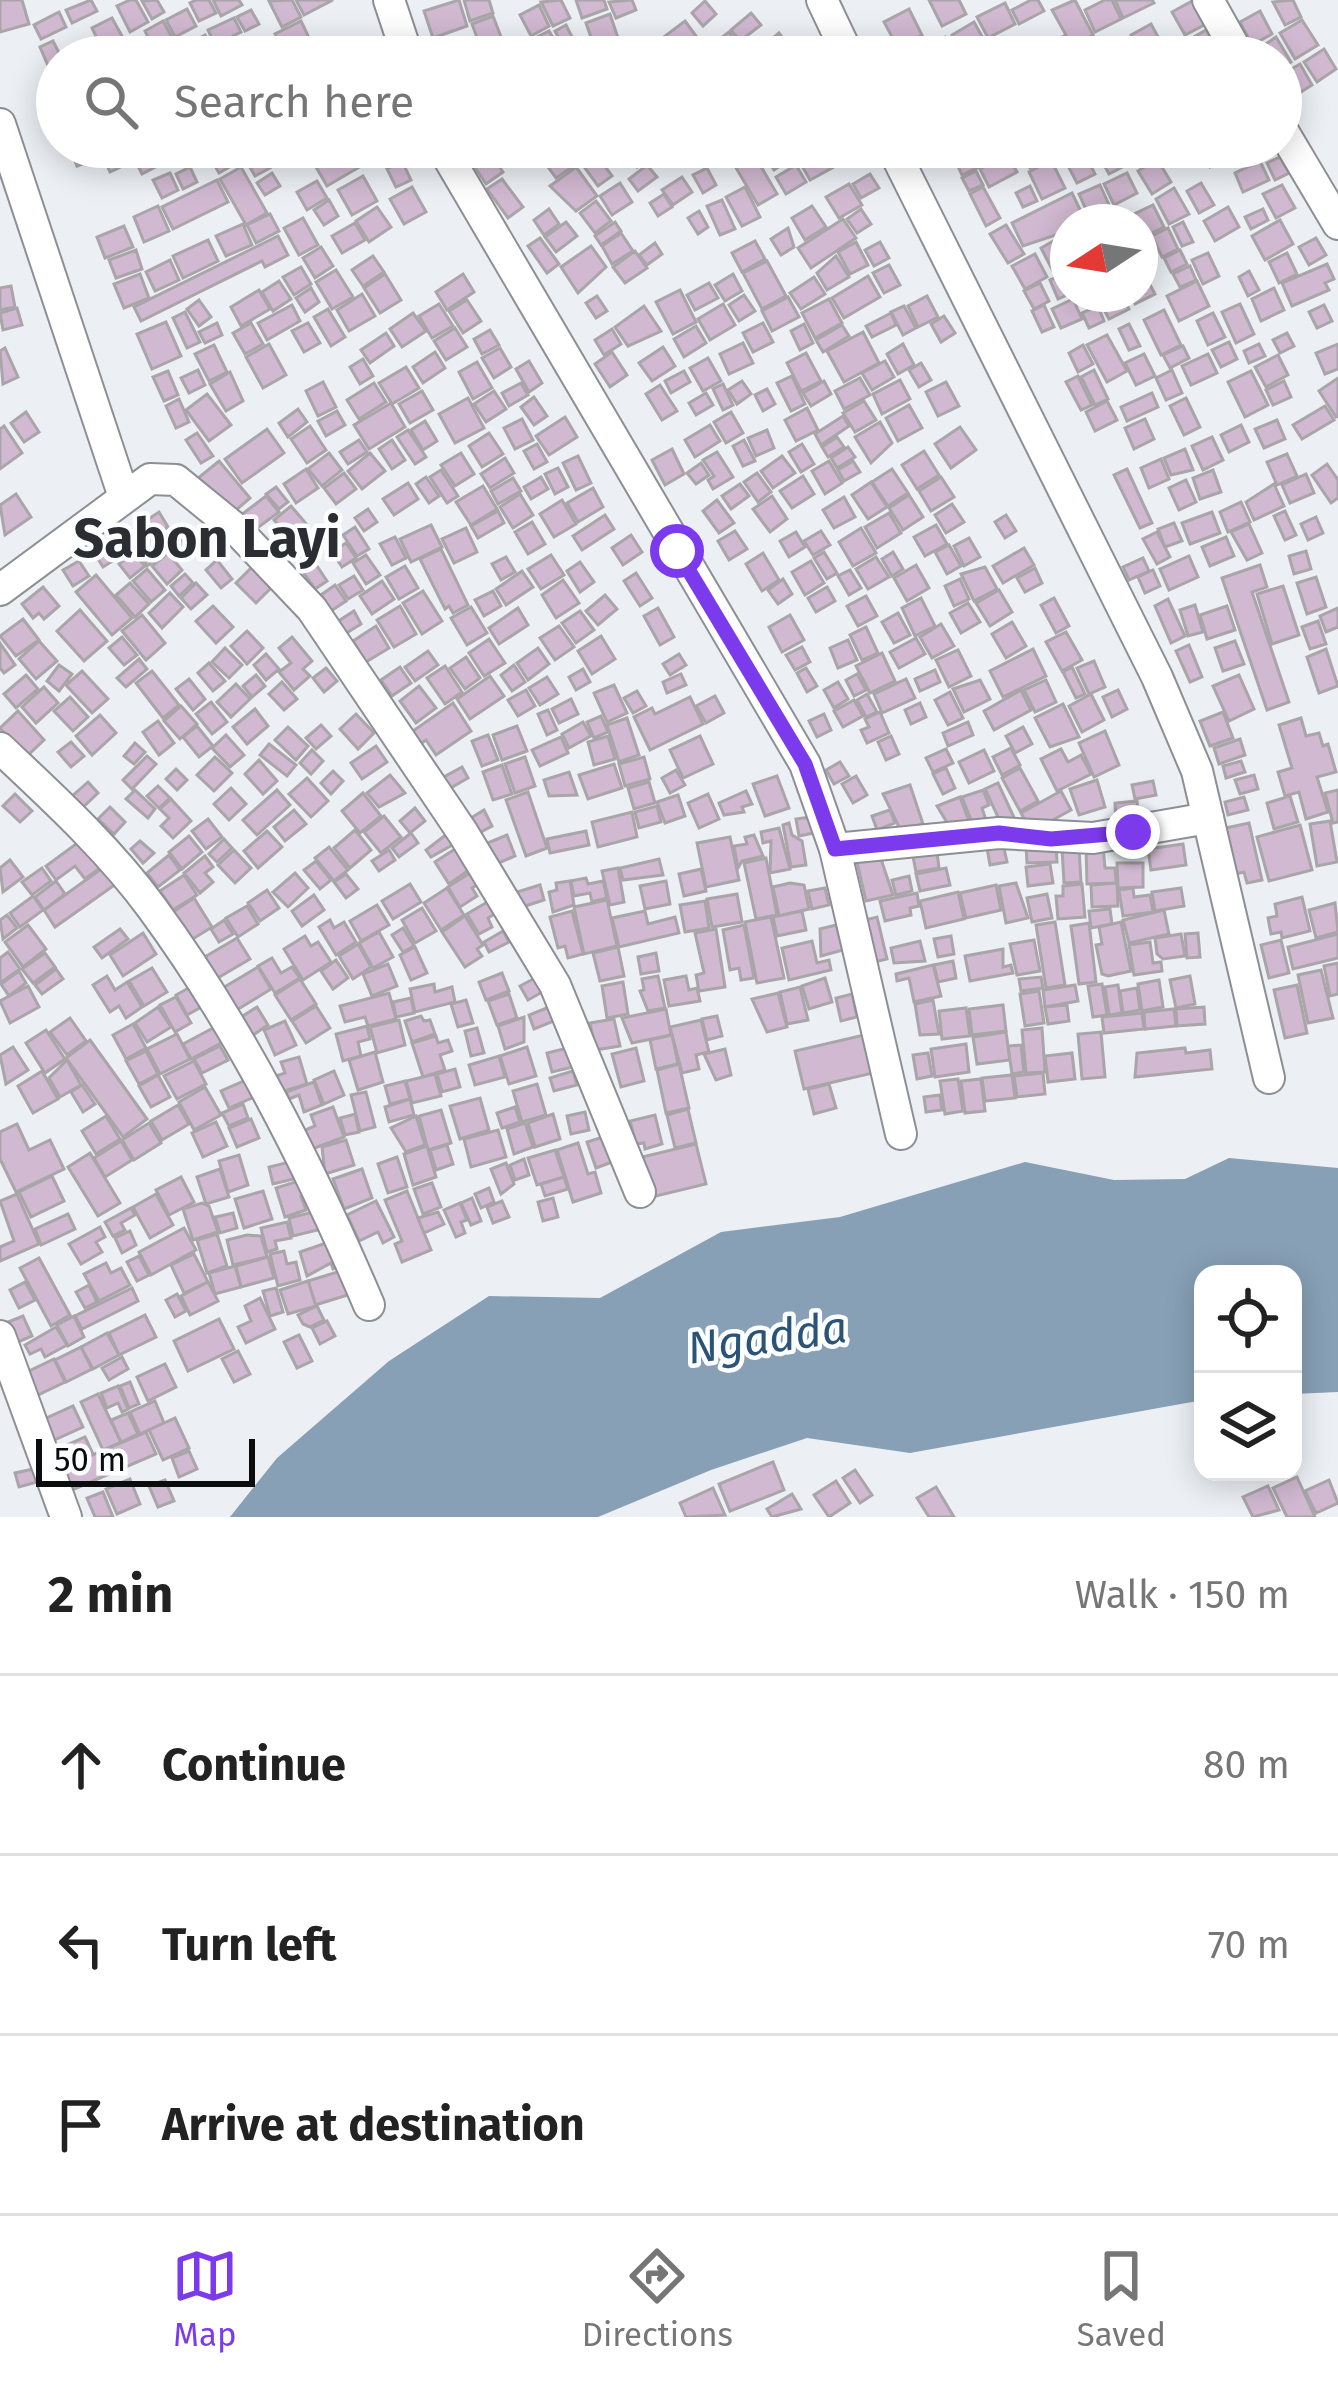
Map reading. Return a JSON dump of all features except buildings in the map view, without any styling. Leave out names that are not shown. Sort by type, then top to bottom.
[{"type":"street","points":[[389,0],[401,36]]},
{"type":"street","points":[[822,0],[839,36]]},
{"type":"street","points":[[1208,0],[1228,36]]},
{"type":"street","points":[[0,124],[124,497]]},
{"type":"street","points":[[1302,163],[1338,224]]},
{"type":"street","points":[[454,168],[805,764],[835,849],[901,1134]]},
{"type":"street","points":[[902,168],[1157,677],[1197,771],[1269,1078]]},
{"type":"street","points":[[0,590],[150,478],[176,481],[236,529],[312,610],[463,832],[554,985],[640,1192]]},
{"type":"street","points":[[0,748],[75,819],[152,908],[260,1079],[324,1200],[369,1305]]},
{"type":"street","points":[[835,849],[999,833],[1093,838],[1208,818]]},
{"type":"street","points":[[0,1336],[66,1517]]},
{"type":"water","name":"Ngadda","points":[[1229,1158],[1338,1168],[1338,1392],[1302,1394],[1302,1265],[1194,1265],[1194,1402],[910,1453],[807,1438],[711,1470],[598,1517],[230,1517],[277,1458],[389,1361],[489,1296],[600,1298],[721,1232],[840,1217],[1025,1162],[1114,1180],[1185,1179]]},
{"type":"district","name":"Sabon Layi","points":[[207,538]]},
{"type":"route","points":[[677,551],[805,764],[835,849],[944,836],[999,833],[1051,839],[1133,832]]}]
